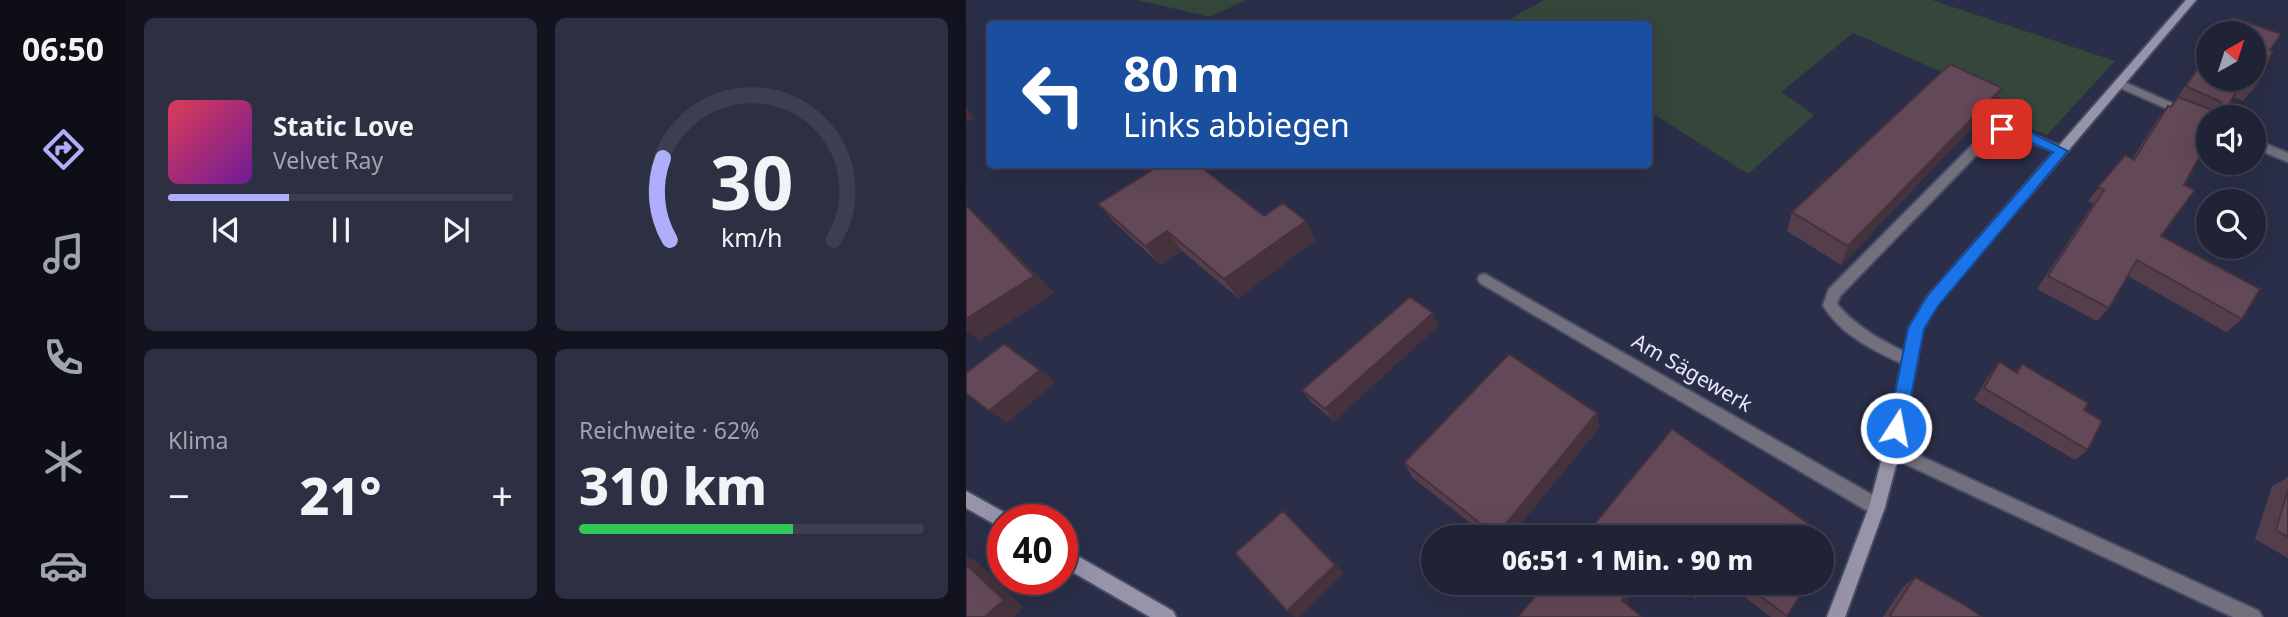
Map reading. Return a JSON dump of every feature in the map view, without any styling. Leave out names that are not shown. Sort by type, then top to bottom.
[{"type":"street","points":[[1836,617],[1877,507],[1892,450],[1916,328],[1932,301],[2190,0]]},
{"type":"street","points":[[2120,83],[2196,118]]},
{"type":"street","points":[[1910,361],[1870,342],[1853,329],[1830,306],[1833,293],[1992,132],[2011,130],[2062,151]]},
{"type":"street","points":[[2266,148],[2288,158]]},
{"type":"street","name":"Am Sägewerk","points":[[1485,279],[1877,507]]},
{"type":"street","points":[[1892,450],[2253,617]]},
{"type":"street","points":[[966,499],[987,511]]},
{"type":"street","points":[[1078,565],[1167,617]]},
{"type":"green space","points":[[1137,0],[1246,0],[1210,17]]},
{"type":"green space","points":[[1544,0],[1932,0],[2115,61],[2047,135],[1997,114],[2008,101],[1853,33],[1781,92],[1814,115],[1748,174],[1652,113],[1652,21],[1506,21]]},
{"type":"building","points":[[2266,29],[2281,34],[2270,50],[2273,51],[2266,65]]},
{"type":"building","points":[[1950,64],[2002,88],[1848,246],[1792,212]]},
{"type":"building","points":[[2196,71],[2196,91],[2186,86]]},
{"type":"building","points":[[2197,91],[2237,91],[2229,105],[2222,105],[2221,102]]},
{"type":"building","points":[[2178,97],[2199,105],[2196,105],[2196,163],[2184,185],[2195,190],[2161,236],[2196,255],[2196,259],[2204,259],[2260,289],[2242,319],[2137,260],[2109,308],[2048,276],[2104,190],[2098,187],[2125,155],[2134,160],[2168,106],[2171,107]]},
{"type":"building","points":[[1156,168],[1202,168],[1264,216],[1283,203],[1306,221],[1224,279],[1167,231],[1145,246],[1098,204]]},
{"type":"building","points":[[968,207],[1034,276],[966,319],[966,208]]},
{"type":"building","points":[[1410,297],[1433,313],[1325,409],[1302,390]]},
{"type":"building","points":[[1004,344],[1040,370],[989,411],[966,393],[966,373]]},
{"type":"building","points":[[1509,354],[1597,413],[1505,525],[1482,525],[1404,463]]},
{"type":"building","points":[[1999,362],[2017,373],[2022,364],[2088,403],[2084,410],[2102,421],[2088,450],[1984,388]]},
{"type":"building","points":[[1672,429],[1811,525],[1594,525]]},
{"type":"building","points":[[2288,489],[2288,537],[2276,530]]},
{"type":"building","points":[[1283,511],[1335,565],[1287,611],[1235,553]]},
{"type":"building","points":[[966,564],[987,584],[987,595],[999,595],[1004,600],[985,617],[966,617]]},
{"type":"building","points":[[1915,577],[1982,617],[1892,617],[1890,615]]},
{"type":"building","points":[[1536,595],[1626,595],[1622,600],[1642,617],[1518,617]]},
{"type":"building","points":[[1759,595],[1800,595],[1787,616]]},
{"type":"route","points":[[1896,428],[1916,328],[1932,301],[2062,151],[2025,135],[2002,129]]}]
